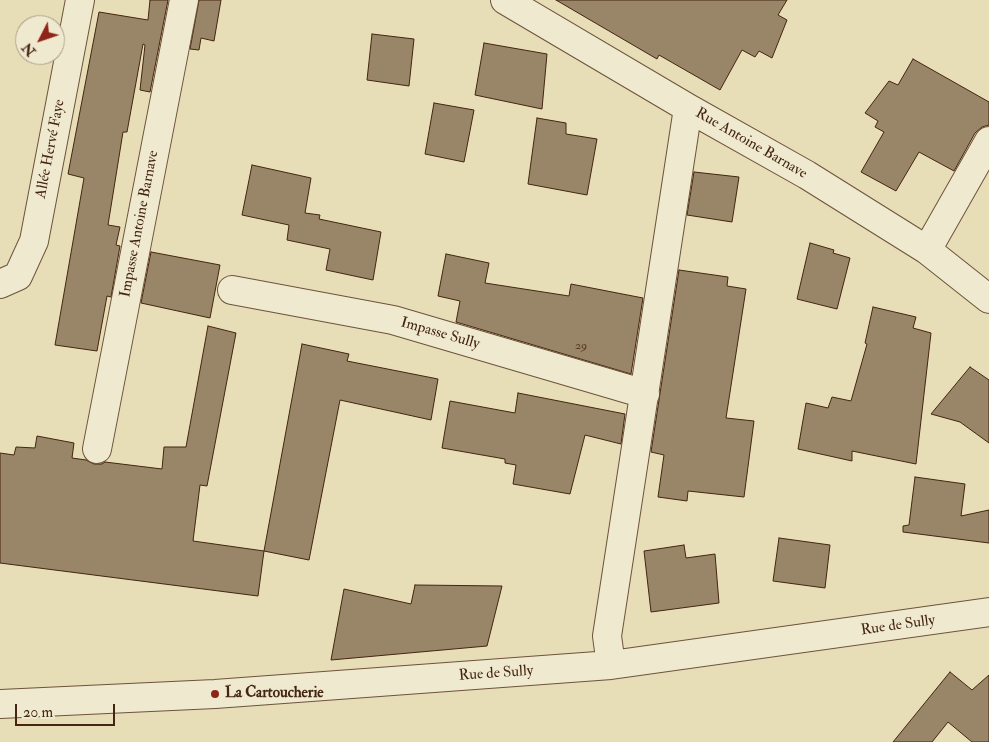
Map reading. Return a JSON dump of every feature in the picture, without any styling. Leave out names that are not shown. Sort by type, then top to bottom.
[{"type":"street","name":"Allée Hervé Faye","points":[[0,284],[18,276],[34,241],[80,0]]},
{"type":"street","name":"Impasse Antoine Barnave","points":[[97,449],[184,0]]},
{"type":"street","name":"Rue Antoine Barnave","points":[[505,0],[688,108],[807,175],[927,250],[989,299]]},
{"type":"street","points":[[611,665],[607,636],[688,108]]},
{"type":"street","points":[[927,250],[989,141]]},
{"type":"street","name":"Impasse Sully","points":[[232,290],[394,320],[645,394]]},
{"type":"street","name":"Rue de Sully","points":[[0,704],[215,694],[611,665],[989,612]]},
{"type":"building","points":[[150,0],[168,0],[150,92],[140,90],[145,45],[143,44],[127,132],[123,132],[108,225],[120,227],[116,245],[120,246],[111,297],[107,296],[97,351],[55,345],[84,178],[68,174],[99,12],[148,20]]},
{"type":"building","points":[[199,0],[221,0],[214,41],[201,38],[199,50],[190,49]]},
{"type":"building","points":[[556,0],[787,0],[778,15],[787,20],[772,58],[759,51],[755,57],[742,50],[720,90],[659,55],[657,59]]},
{"type":"building","points":[[372,34],[414,39],[409,86],[367,80]]},
{"type":"building","points":[[484,43],[547,54],[542,109],[475,95]]},
{"type":"building","points":[[913,59],[989,102],[989,125],[982,127],[975,133],[954,171],[919,152],[896,191],[861,172],[884,132],[875,127],[878,121],[865,113],[889,81],[898,85]]},
{"type":"building","points":[[434,103],[474,110],[464,162],[425,154]]},
{"type":"building","points":[[537,118],[566,123],[566,134],[597,139],[587,195],[528,184]]},
{"type":"building","points":[[252,165],[311,178],[305,213],[320,215],[319,219],[381,232],[373,280],[326,270],[330,249],[287,240],[289,225],[242,215]]},
{"type":"building","points":[[694,172],[739,177],[732,222],[687,215]]},
{"type":"building","points":[[810,243],[834,250],[833,253],[850,258],[837,309],[797,299]]},
{"type":"building","points":[[151,252],[220,265],[210,318],[141,303]]},
{"type":"building","points":[[446,254],[489,263],[485,283],[569,296],[571,284],[643,298],[631,374],[456,322],[460,301],[438,296]]},
{"type":"building","points":[[679,270],[728,277],[727,286],[746,289],[726,418],[754,421],[744,497],[688,491],[687,501],[658,497],[664,455],[651,452]]},
{"type":"building","points":[[873,307],[916,317],[913,328],[931,333],[916,464],[852,451],[852,461],[798,449],[806,403],[828,408],[832,397],[851,401],[867,344],[865,343]]},
{"type":"building","points":[[208,326],[236,333],[207,486],[200,485],[193,541],[264,551],[258,596],[0,563],[0,453],[14,455],[16,447],[35,448],[37,436],[74,443],[72,458],[86,460],[94,464],[105,462],[162,469],[164,447],[186,447]]},
{"type":"building","points":[[302,344],[349,354],[347,361],[438,379],[431,420],[340,400],[309,560],[264,551]]},
{"type":"building","points":[[970,367],[989,380],[989,443],[960,422],[931,414]]},
{"type":"building","points":[[518,393],[625,414],[621,444],[585,435],[570,494],[513,484],[516,465],[505,463],[505,459],[442,448],[450,401],[515,413]]},
{"type":"building","points":[[915,477],[965,484],[961,516],[989,510],[989,543],[903,532],[903,526],[909,525]]},
{"type":"building","points":[[779,538],[830,545],[825,588],[773,581]]},
{"type":"building","points":[[684,545],[686,558],[715,554],[719,603],[651,612],[644,551]]},
{"type":"building","points":[[415,585],[502,586],[487,646],[331,660],[344,589],[411,604]]},
{"type":"building","points":[[950,672],[972,690],[989,675],[989,742],[972,742],[948,722],[932,742],[893,742]]},
{"type":"place","name":"La Cartoucherie","points":[[215,694]]}]
